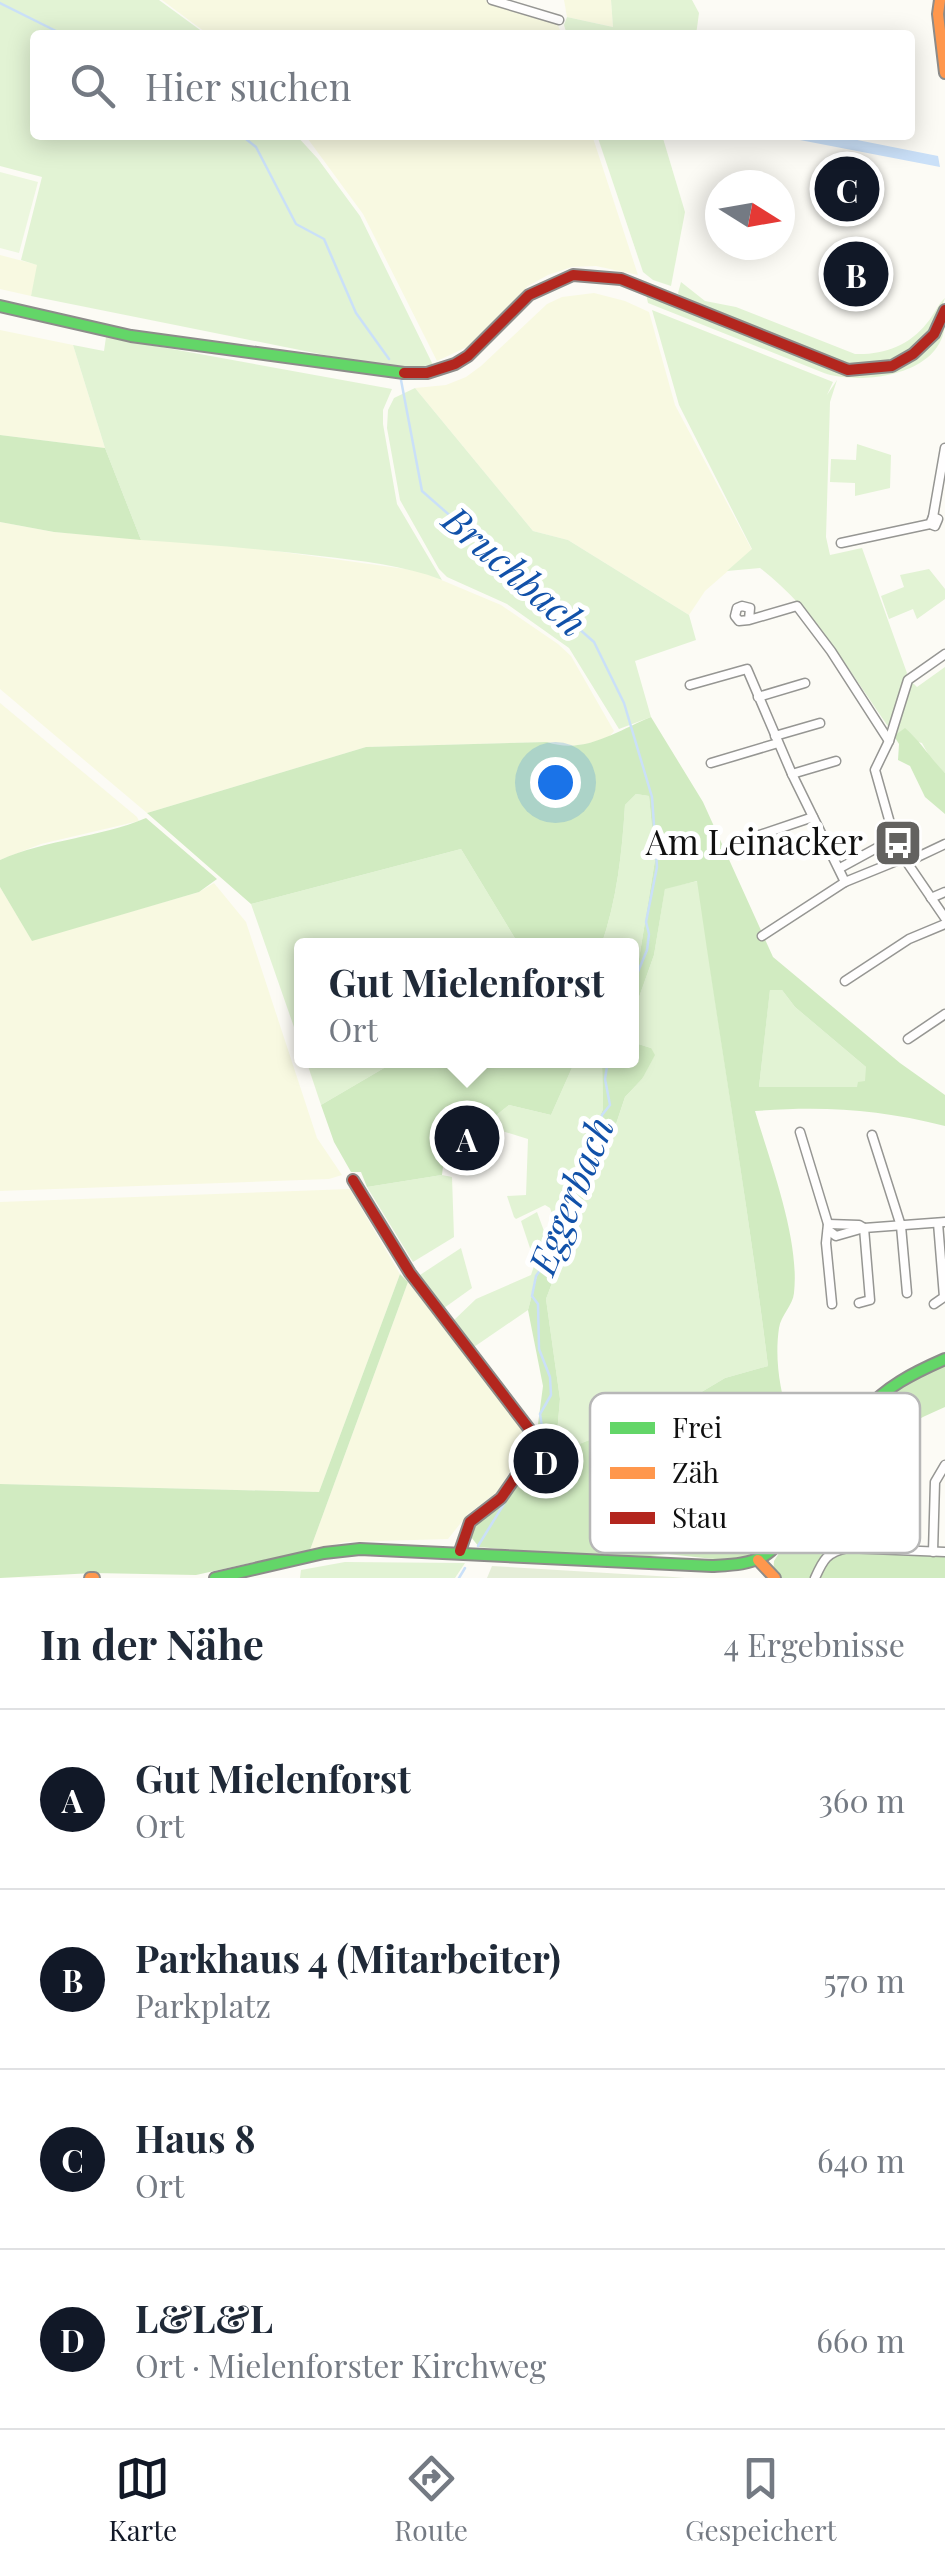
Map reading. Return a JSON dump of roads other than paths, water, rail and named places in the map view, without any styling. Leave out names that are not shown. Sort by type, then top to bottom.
[{"type":"main road","points":[[940,0],[945,73]]},
{"type":"main road","points":[[0,306],[132,336],[391,373],[439,370],[468,356],[529,294],[572,275],[621,279],[848,370],[881,368],[914,354],[934,334],[945,310]]},
{"type":"main road","points":[[353,1180],[410,1273],[530,1430],[529,1453],[519,1472],[501,1498],[470,1522],[460,1552]]},
{"type":"main road","points":[[885,1393],[904,1378],[945,1359]]},
{"type":"main road","points":[[216,1578],[337,1550],[460,1552],[709,1566],[741,1564],[767,1553]]},
{"type":"main road","points":[[758,1560],[774,1578]]},
{"type":"street","points":[[492,0],[560,20]]},
{"type":"street","points":[[842,543],[936,522],[945,448]]},
{"type":"street","points":[[749,620],[796,606],[832,651],[889,741]]},
{"type":"street","points":[[845,981],[908,939],[945,921],[905,860],[875,770],[889,741],[908,680],[945,654]]},
{"type":"street","points":[[690,685],[746,670],[845,882]]},
{"type":"street","points":[[758,696],[805,683]]},
{"type":"street","points":[[711,763],[820,722]]},
{"type":"street","points":[[792,774],[836,761]]},
{"type":"street","points":[[742,840],[813,817]]},
{"type":"street","points":[[840,868],[895,838]]},
{"type":"street","points":[[762,936],[845,882],[945,844]]},
{"type":"street","points":[[931,898],[945,892]]},
{"type":"street","points":[[908,1038],[945,1014]]},
{"type":"street","points":[[800,1132],[828,1227],[832,1304]]},
{"type":"street","points":[[872,1135],[901,1226],[907,1292]]},
{"type":"street","points":[[828,1227],[942,1222],[944,1297],[934,1304]]},
{"type":"street","points":[[859,1303],[870,1300],[864,1228]]},
{"type":"street","points":[[933,1552],[935,1482],[945,1465]]},
{"type":"street","points":[[920,1551],[945,1552]]},
{"type":"street","points":[[815,1578],[822,1560],[830,1553]]},
{"type":"water","points":[[800,140],[857,140],[938,156],[940,167]]},
{"type":"waterway","name":"Bruchbach","points":[[0,3],[54,30]]},
{"type":"waterway","name":"Bruchbach","points":[[247,140],[256,147],[296,224],[324,239],[356,313],[389,359]]},
{"type":"waterway","name":"Bruchbach","points":[[401,380],[422,491],[594,642],[624,703],[652,797],[657,867],[646,922],[647,950],[639,969]]},
{"type":"waterway","name":"Eggerbach","points":[[478,1546],[544,1439],[540,1414],[551,1395],[550,1377],[539,1349],[538,1304],[532,1296],[536,1276],[567,1224],[575,1184],[589,1145],[610,1105],[607,1068]]},
{"type":"waterway","name":"Eggerbach","points":[[459,1578],[465,1568]]},
{"type":"place","name":"Haus 8","points":[[847,189]]},
{"type":"place","name":"Parkhaus 4 (Mitarbeiter)","points":[[856,274]]},
{"type":"place","name":"Am Leinacker","points":[[898,843]]},
{"type":"place","name":"Gut Mielenforst","points":[[467,1138]]},
{"type":"place","name":"L&L&L","points":[[546,1461]]}]
